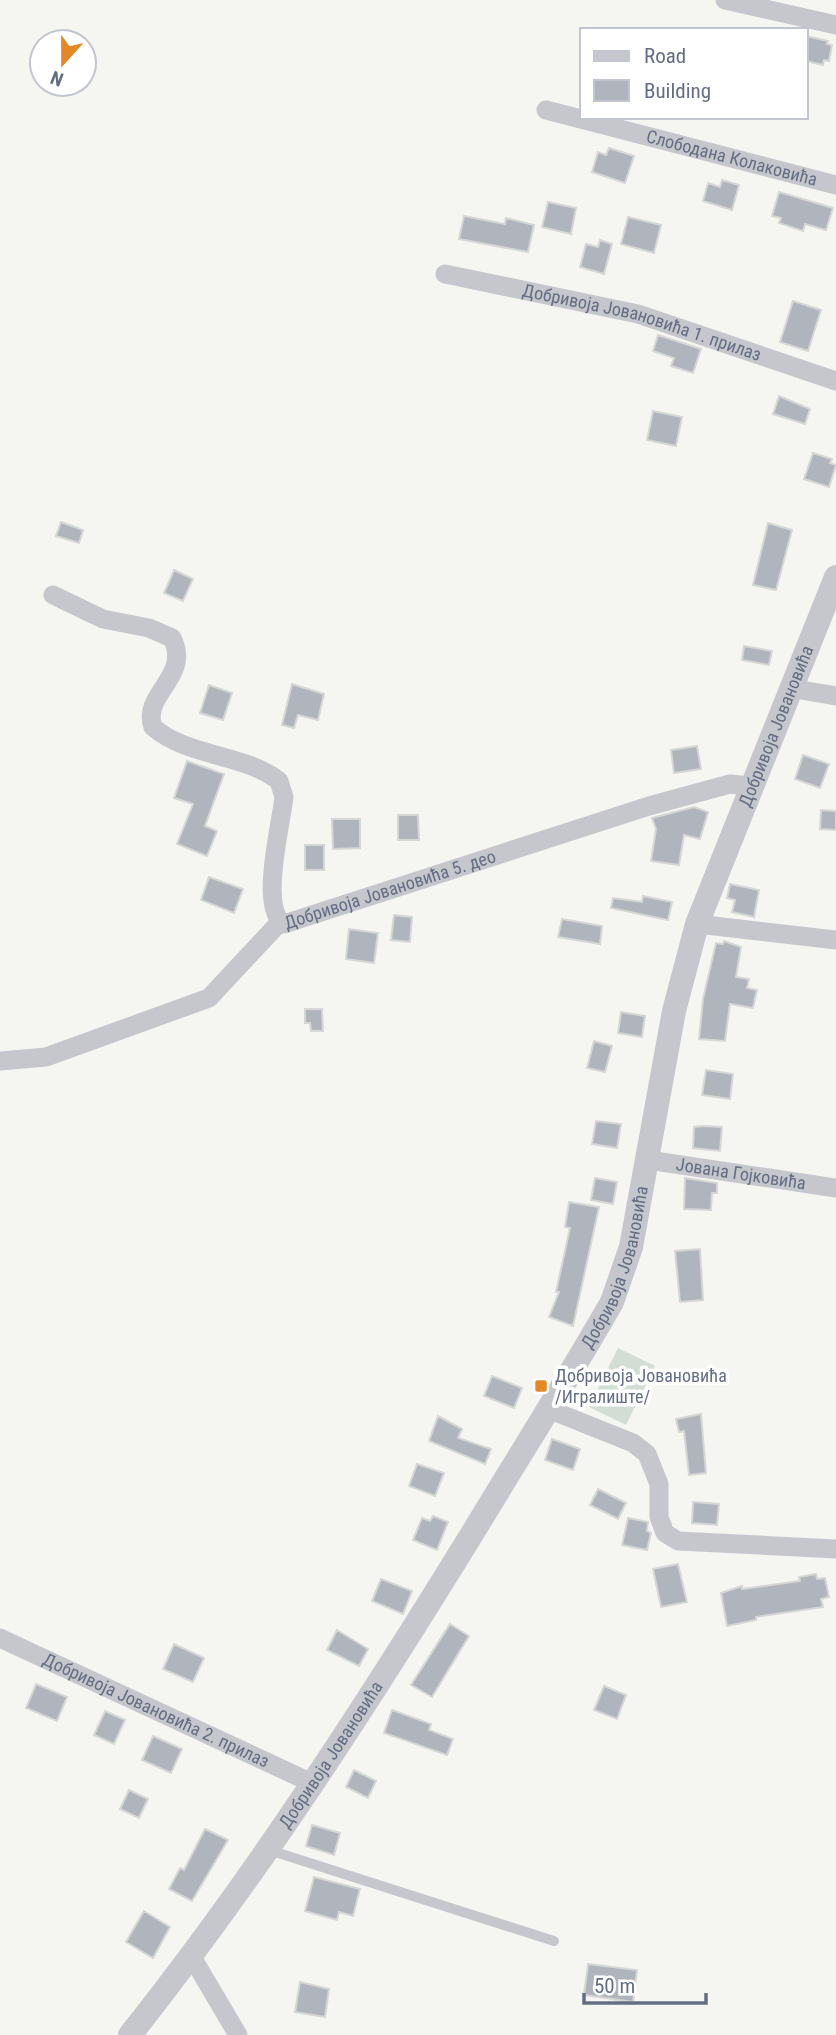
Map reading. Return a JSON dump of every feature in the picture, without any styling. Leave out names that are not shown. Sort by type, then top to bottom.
[{"type":"street","points":[[725,0],[836,24]]},
{"type":"street","name":"Слободана Колаковића","points":[[546,110],[580,119]]},
{"type":"street","name":"Слободана Колаковића","points":[[581,119],[836,185]]},
{"type":"street","name":"Добривоја Јовановића 1. прилаз","points":[[445,274],[638,314],[836,381]]},
{"type":"street","name":"Добривоја Јовановића","points":[[130,2035],[192,1957],[269,1850],[399,1653],[548,1409],[619,1286],[631,1247],[674,1010],[697,924],[789,688],[836,577]]},
{"type":"street","name":"Добривоја Јовановића 5. део","points":[[53,595],[103,619],[149,628],[172,638],[178,658],[174,672],[151,711],[153,727],[178,742],[266,773],[279,781],[284,797],[271,899],[280,922],[293,924],[714,787],[730,784],[750,786]]},
{"type":"street","points":[[789,688],[836,696]]},
{"type":"street","points":[[0,1061],[46,1057],[209,998],[280,922]]},
{"type":"street","points":[[697,924],[836,940]]},
{"type":"street","name":"Јована Гојковића","points":[[648,1160],[836,1188]]},
{"type":"street","points":[[548,1409],[633,1443],[647,1454],[659,1484],[659,1517],[665,1534],[678,1541],[836,1549]]},
{"type":"street","name":"Добривоја Јовановића 2. прилаз","points":[[0,1638],[312,1783]]},
{"type":"street","points":[[192,1957],[238,2035]]},
{"type":"lane","points":[[269,1850],[554,1941]]},
{"type":"shaded area","points":[[618,1348],[655,1366],[626,1425],[589,1407]]},
{"type":"building","points":[[808,36],[828,41],[827,44],[832,45],[829,61],[824,60],[823,65],[808,61]]},
{"type":"building","points":[[609,148],[634,156],[625,183],[592,172],[598,152],[606,155]]},
{"type":"building","points":[[722,180],[739,185],[732,210],[703,201],[708,183],[720,187]]},
{"type":"building","points":[[779,192],[833,208],[826,230],[805,224],[803,231],[779,223],[781,218],[772,216]]},
{"type":"building","points":[[548,202],[576,208],[571,234],[542,227]]},
{"type":"building","points":[[464,216],[505,224],[506,218],[534,225],[528,252],[459,239]]},
{"type":"building","points":[[628,217],[661,225],[654,253],[621,244]]},
{"type":"building","points":[[600,240],[612,244],[604,274],[580,267],[586,244],[598,247]]},
{"type":"building","points":[[793,301],[821,310],[808,351],[780,342]]},
{"type":"building","points":[[658,335],[701,349],[693,373],[671,366],[674,358],[653,351]]},
{"type":"building","points":[[779,396],[810,409],[805,424],[773,414]]},
{"type":"building","points":[[653,411],[682,417],[676,446],[647,440]]},
{"type":"building","points":[[813,453],[832,459],[830,463],[836,465],[829,487],[804,479]]},
{"type":"building","points":[[61,522],[83,530],[79,543],[56,536]]},
{"type":"building","points":[[768,523],[792,530],[776,590],[753,585]]},
{"type":"building","points":[[174,570],[193,579],[183,601],[164,593]]},
{"type":"building","points":[[744,646],[772,651],[769,665],[742,660]]},
{"type":"building","points":[[292,684],[324,694],[318,720],[298,715],[294,728],[282,725]]},
{"type":"building","points":[[209,685],[232,693],[223,720],[200,713]]},
{"type":"building","points":[[697,746],[701,769],[674,773],[671,750]]},
{"type":"building","points":[[803,755],[829,764],[820,788],[795,779]]},
{"type":"building","points":[[187,761],[224,774],[205,826],[217,831],[207,856],[177,844],[193,804],[174,798]]},
{"type":"building","points":[[694,807],[708,812],[700,839],[684,835],[679,865],[651,861],[656,829],[652,818]]},
{"type":"building","points":[[821,810],[836,811],[836,830],[820,829]]},
{"type":"building","points":[[398,815],[418,815],[419,840],[398,840]]},
{"type":"building","points":[[332,819],[360,819],[360,848],[333,849]]},
{"type":"building","points":[[305,845],[324,845],[324,870],[305,870]]},
{"type":"building","points":[[209,877],[243,889],[234,913],[201,900]]},
{"type":"building","points":[[730,884],[759,890],[754,917],[732,912],[735,900],[727,898]]},
{"type":"building","points":[[643,896],[672,902],[668,920],[611,908],[613,898],[642,902]]},
{"type":"building","points":[[394,915],[412,917],[410,942],[391,940]]},
{"type":"building","points":[[562,919],[602,926],[600,944],[558,937]]},
{"type":"building","points":[[349,929],[378,933],[374,963],[346,959]]},
{"type":"building","points":[[724,941],[741,947],[736,977],[749,979],[747,988],[757,990],[753,1008],[730,1004],[725,1041],[699,1039],[703,999],[716,943],[723,944]]},
{"type":"building","points":[[305,1009],[322,1009],[323,1031],[311,1031],[310,1023],[305,1023]]},
{"type":"building","points":[[621,1012],[645,1016],[642,1037],[618,1033]]},
{"type":"building","points":[[594,1041],[612,1046],[605,1072],[587,1068]]},
{"type":"building","points":[[706,1070],[733,1074],[730,1099],[702,1095]]},
{"type":"building","points":[[596,1121],[621,1124],[617,1148],[592,1144]]},
{"type":"building","points":[[694,1127],[722,1127],[720,1151],[693,1148]]},
{"type":"building","points":[[595,1178],[617,1182],[613,1204],[591,1200]]},
{"type":"building","points":[[685,1178],[717,1183],[717,1193],[712,1193],[711,1210],[684,1209]]},
{"type":"building","points":[[569,1202],[599,1207],[573,1326],[549,1317],[559,1292],[556,1292],[570,1228],[565,1227]]},
{"type":"building","points":[[700,1249],[703,1300],[680,1302],[675,1251]]},
{"type":"building","points":[[492,1376],[522,1388],[514,1408],[484,1396]]},
{"type":"building","points":[[701,1414],[706,1473],[689,1475],[684,1431],[679,1432],[676,1419]]},
{"type":"building","points":[[438,1416],[462,1429],[458,1438],[491,1449],[485,1464],[429,1441]]},
{"type":"building","points":[[552,1439],[580,1449],[573,1470],[545,1460]]},
{"type":"building","points":[[417,1464],[444,1473],[435,1496],[409,1486]]},
{"type":"building","points":[[598,1489],[626,1503],[618,1519],[590,1505]]},
{"type":"building","points":[[693,1502],[719,1504],[717,1525],[692,1523]]},
{"type":"building","points":[[433,1516],[448,1522],[437,1550],[413,1540],[422,1518],[430,1521]]},
{"type":"building","points":[[628,1518],[648,1522],[647,1531],[651,1533],[647,1550],[622,1545]]},
{"type":"building","points":[[678,1564],[687,1602],[661,1607],[653,1569]]},
{"type":"building","points":[[816,1574],[817,1579],[825,1578],[829,1597],[821,1599],[823,1607],[756,1617],[756,1620],[727,1626],[721,1593],[742,1586],[742,1589],[800,1581],[799,1577]]},
{"type":"building","points":[[381,1579],[412,1591],[403,1614],[372,1601]]},
{"type":"building","points":[[450,1624],[469,1636],[432,1697],[411,1685]]},
{"type":"building","points":[[337,1630],[368,1649],[359,1666],[327,1650]]},
{"type":"building","points":[[174,1644],[204,1658],[193,1682],[163,1669]]},
{"type":"building","points":[[36,1684],[67,1697],[57,1721],[26,1708]]},
{"type":"building","points":[[604,1686],[626,1695],[617,1719],[594,1710]]},
{"type":"building","points":[[392,1710],[431,1724],[429,1730],[453,1739],[447,1755],[384,1733]]},
{"type":"building","points":[[105,1711],[125,1720],[114,1744],[94,1735]]},
{"type":"building","points":[[153,1736],[182,1749],[171,1773],[142,1760]]},
{"type":"building","points":[[354,1770],[376,1781],[368,1798],[346,1787]]},
{"type":"building","points":[[129,1790],[148,1799],[139,1818],[120,1809]]},
{"type":"building","points":[[312,1825],[340,1833],[334,1855],[306,1846]]},
{"type":"building","points":[[205,1829],[228,1840],[192,1901],[169,1889],[180,1868],[184,1870]]},
{"type":"building","points":[[314,1877],[360,1889],[353,1916],[339,1912],[337,1920],[305,1911]]},
{"type":"building","points":[[144,1911],[170,1927],[153,1958],[126,1942]]},
{"type":"building","points":[[588,1964],[637,1970],[633,2002],[584,1995]]},
{"type":"building","points":[[300,1982],[329,1989],[325,2017],[295,2012]]},
{"type":"place","name":"Добривоја Јовановића /Игралиште/","points":[[541,1386]]}]
